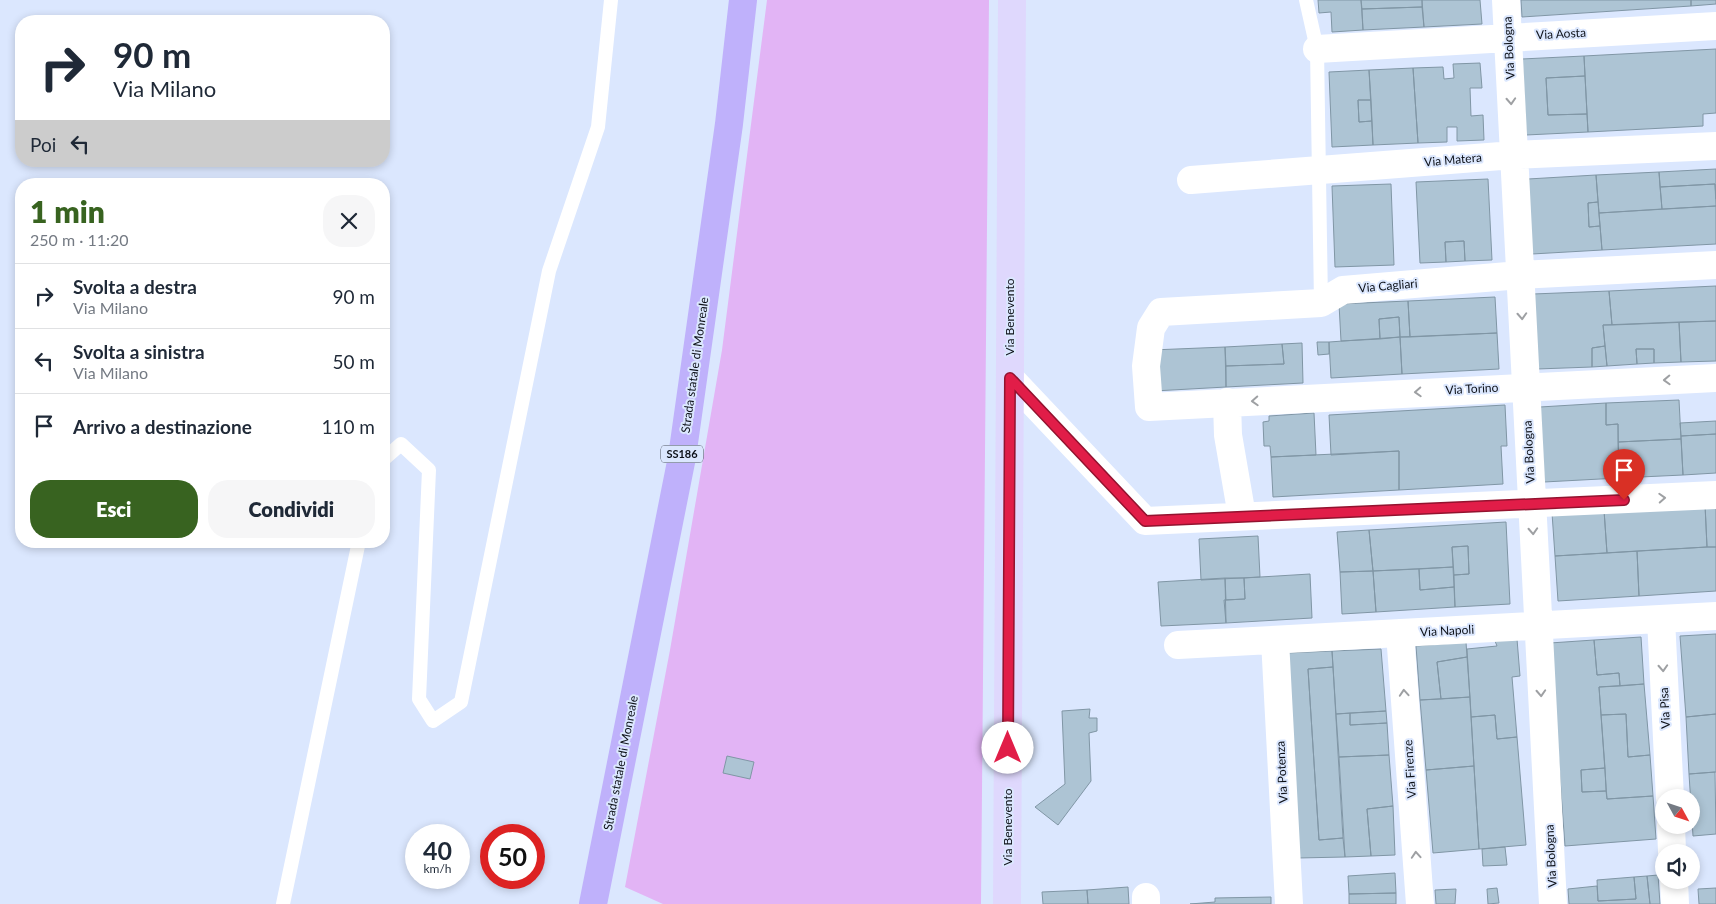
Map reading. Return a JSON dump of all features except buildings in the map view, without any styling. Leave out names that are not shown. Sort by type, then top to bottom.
[{"type":"main road","name":"Strada statale di Monreale","points":[[593,904],[682,457],[729,124],[743,0]]},
{"type":"main road","name":"Via Benevento","points":[[1007,904],[1012,0]]},
{"type":"street","name":"Via Bologna","points":[[1506,0],[1553,904]]},
{"type":"street","name":"Via Aosta","points":[[1317,49],[1716,26]]},
{"type":"street","name":"Via Matera","points":[[1191,180],[1320,172],[1514,155],[1716,146]]},
{"type":"street","name":"Via Cagliari","points":[[1149,406],[1146,366],[1151,328],[1161,312],[1321,303],[1343,290],[1520,275],[1716,265]]},
{"type":"street","points":[[1010,378],[1145,521],[1716,495]]},
{"type":"street","name":"Via Torino","points":[[1149,406],[1716,378]]},
{"type":"street","points":[[1227,402],[1228,435],[1242,516]]},
{"type":"street","name":"Via Napoli","points":[[1178,645],[1716,616]]},
{"type":"street","name":"Via Pisa","points":[[1661,619],[1670,789]]},
{"type":"street","name":"Via Firenze","points":[[1400,633],[1420,904]]},
{"type":"street","name":"Via Potenza","points":[[1276,640],[1289,904]]},
{"type":"street","points":[[1674,889],[1675,904]]},
{"type":"lane","points":[[390,454],[401,444],[429,470],[419,699],[434,720],[461,702],[549,271],[598,127],[611,0]]},
{"type":"lane","points":[[1306,0],[1317,49],[1321,303]]},
{"type":"lane","points":[[283,904],[358,548]]},
{"type":"shaded area","points":[[767,0],[989,0],[981,904],[663,904],[625,887],[670,650],[722,350]]},
{"type":"route","points":[[1008,748],[1010,378],[1145,521],[1624,500]]}]
